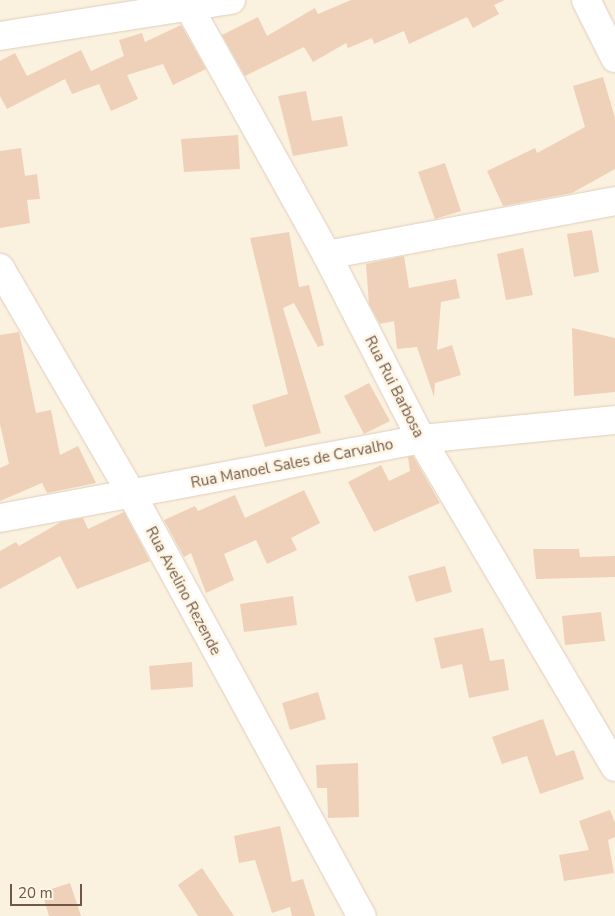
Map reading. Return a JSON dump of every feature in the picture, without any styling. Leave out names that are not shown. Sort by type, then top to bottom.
[{"type":"street","points":[[0,36],[187,4],[231,0]]},
{"type":"street","points":[[586,0],[615,58]]},
{"type":"street","name":"Rua Rui Barbosa","points":[[187,4],[327,255],[421,439],[615,766]]},
{"type":"street","points":[[327,255],[615,201]]},
{"type":"street","name":"Rua Avelino Rezende","points":[[0,268],[132,496],[362,916]]},
{"type":"street","name":"Rua Manoel Sales de Carvalho","points":[[0,518],[132,496],[421,439],[615,420]]},
{"type":"building","points":[[351,0],[505,0],[494,5],[499,14],[473,28],[467,17],[409,44],[404,31],[374,44],[372,38],[348,48],[346,43],[313,62],[304,47],[245,76],[222,35],[258,17],[267,36],[315,8],[318,14]]},
{"type":"building","points":[[181,25],[206,69],[173,85],[163,64],[127,75],[138,99],[111,111],[99,84],[72,94],[65,79],[7,109],[0,96],[0,61],[15,53],[27,76],[81,50],[91,71],[124,56],[119,40],[142,33],[145,42]]},
{"type":"building","points":[[603,77],[615,118],[615,169],[572,193],[503,206],[487,171],[535,148],[537,153],[585,127],[573,86]]},
{"type":"building","points":[[306,91],[312,121],[342,116],[348,146],[293,156],[278,96]]},
{"type":"building","points":[[238,135],[240,169],[184,172],[181,139]]},
{"type":"building","points":[[21,148],[25,176],[37,174],[40,199],[27,200],[30,223],[0,228],[0,151]]},
{"type":"building","points":[[445,163],[461,211],[435,219],[418,172]]},
{"type":"building","points":[[592,230],[599,272],[574,277],[567,234]]},
{"type":"building","points":[[289,232],[299,287],[309,285],[324,345],[318,347],[294,303],[283,308],[321,433],[265,447],[252,405],[288,394],[250,238]]},
{"type":"building","points":[[523,248],[533,295],[506,300],[497,254]]},
{"type":"building","points":[[404,256],[409,288],[456,279],[460,298],[441,302],[437,350],[452,345],[461,375],[435,383],[434,397],[417,347],[397,349],[394,321],[380,324],[369,304],[366,264]]},
{"type":"building","points":[[572,328],[615,338],[615,392],[574,396]]},
{"type":"building","points":[[19,332],[36,413],[51,410],[60,455],[78,446],[96,483],[47,493],[42,483],[0,501],[0,468],[9,464],[0,424],[0,335]]},
{"type":"building","points":[[369,383],[390,421],[364,434],[344,396]]},
{"type":"building","points":[[413,456],[440,503],[374,532],[348,482],[381,465],[389,481],[410,471],[408,457]]},
{"type":"building","points":[[304,490],[320,523],[291,538],[297,550],[267,564],[256,540],[224,554],[234,580],[206,593],[191,553],[184,557],[164,520],[195,506],[198,511],[235,495],[245,518]]},
{"type":"building","points":[[124,512],[150,561],[77,589],[60,556],[0,589],[0,551],[16,542],[19,546],[61,522],[83,518],[88,529]]},
{"type":"building","points":[[533,549],[579,549],[580,557],[615,556],[615,577],[536,579]]},
{"type":"building","points":[[445,566],[452,592],[416,602],[408,576]]},
{"type":"building","points":[[293,596],[297,625],[244,632],[240,604]]},
{"type":"building","points":[[601,612],[605,641],[565,645],[562,616]]},
{"type":"building","points":[[483,628],[490,661],[504,659],[509,690],[469,698],[462,664],[441,669],[434,638]]},
{"type":"building","points":[[192,662],[193,687],[151,690],[149,666]]},
{"type":"building","points":[[318,692],[326,719],[290,730],[282,703]]},
{"type":"building","points":[[543,719],[556,756],[574,750],[584,779],[540,794],[527,756],[502,764],[492,737]]},
{"type":"building","points":[[358,763],[359,817],[328,818],[327,788],[317,788],[316,765]]},
{"type":"building","points":[[610,810],[615,823],[615,837],[608,840],[614,873],[564,881],[559,855],[589,850],[579,821]]},
{"type":"building","points":[[280,826],[292,882],[303,879],[315,916],[292,916],[290,907],[272,913],[255,860],[239,863],[234,836]]},
{"type":"building","points":[[202,868],[234,916],[198,916],[178,885]]},
{"type":"building","points":[[70,883],[81,916],[49,916],[42,892]]}]
